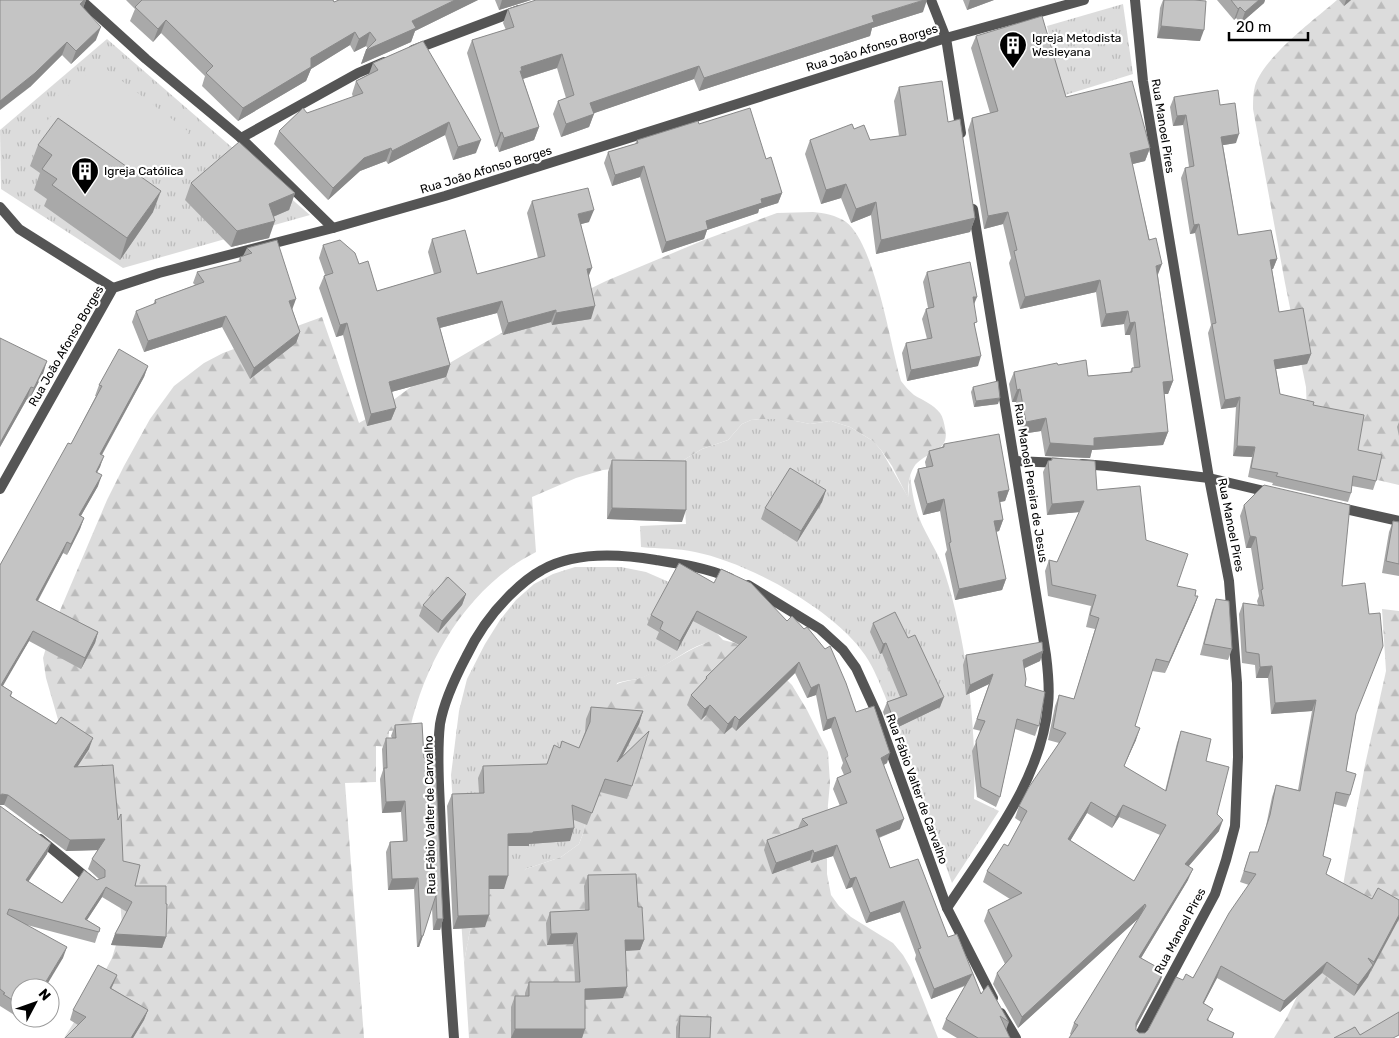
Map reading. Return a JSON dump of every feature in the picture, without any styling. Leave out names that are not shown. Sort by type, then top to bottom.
[{"type":"street","points":[[81,0],[146,59],[241,138],[333,228]]},
{"type":"street","points":[[931,0],[946,38],[962,144]]},
{"type":"street","name":"Rua João Afonso Borges","points":[[0,489],[113,288],[159,273],[333,228],[445,196],[946,38],[1084,0]]},
{"type":"street","name":"Rua Manoel Pires","points":[[1135,0],[1142,81],[1209,478],[1229,581],[1235,655],[1238,757],[1235,826],[1215,894],[1138,1038]]},
{"type":"street","points":[[241,138],[358,73],[500,16],[526,8]]},
{"type":"street","name":"Rua Manoel Pereira de Jesus","points":[[947,908],[1015,806],[1030,773],[1047,719],[1049,702],[1046,655],[1016,461],[972,202]]},
{"type":"street","points":[[0,207],[19,229]]},
{"type":"street","points":[[0,215],[113,288]]},
{"type":"street","points":[[1016,461],[1107,466],[1209,478],[1285,496]]},
{"type":"street","points":[[1323,504],[1399,521]]},
{"type":"street","name":"Rua Fábio Valter de Carvalho","points":[[454,1038],[439,779],[440,724],[451,687],[472,643],[487,621],[499,606],[529,578],[543,569],[578,558],[621,556],[674,563],[717,572],[764,594],[802,617],[831,638],[843,650],[864,684],[877,714],[947,908],[981,977],[1016,1038]]},
{"type":"street","points":[[30,833],[95,884]]},
{"type":"green space","points":[[1337,0],[1399,0],[1399,485],[1309,464],[1306,387],[1253,109],[1255,86],[1268,63],[1303,28]]},
{"type":"green space","points":[[1123,4],[1133,74],[1062,96],[1047,26]]},
{"type":"green space","points":[[107,39],[310,215],[123,268],[1,189],[0,130]]},
{"type":"green space","points":[[97,62],[189,132],[140,193],[46,122]]},
{"type":"green space","points":[[813,212],[830,215],[846,222],[856,234],[873,272],[901,381],[914,395],[934,407],[943,418],[946,436],[944,443],[914,467],[909,478],[908,498],[892,466],[873,441],[850,427],[831,421],[810,424],[786,419],[751,420],[742,424],[728,440],[702,449],[682,461],[603,470],[576,478],[532,497],[536,552],[512,566],[490,584],[471,604],[454,627],[439,651],[427,676],[417,702],[410,729],[389,731],[388,747],[376,746],[376,782],[345,783],[364,1038],[64,1038],[97,986],[112,958],[122,925],[119,887],[61,730],[46,678],[43,658],[50,634],[107,500],[150,419],[174,386],[204,363],[223,353],[322,317],[359,423],[419,381],[482,344],[514,326],[606,281],[704,240],[777,213]]},
{"type":"green space","points":[[786,419],[810,424],[831,421],[850,427],[873,441],[881,450],[908,497],[910,475],[918,515],[940,559],[958,620],[972,711],[974,799],[999,811],[952,883],[885,696],[868,660],[851,638],[812,605],[764,577],[739,566],[716,557],[689,551],[641,547],[640,526],[686,524],[682,461],[702,449],[728,440],[742,424],[751,420]]},
{"type":"green space","points":[[575,567],[621,567],[646,572],[669,582],[723,640],[712,641],[692,649],[644,677],[617,683],[589,800],[584,831],[579,844],[561,857],[526,869],[471,925],[464,962],[451,775],[459,711],[467,679],[485,644],[500,620],[516,600],[534,584],[553,574]]},
{"type":"green space","points":[[1382,609],[1399,611],[1399,1023],[1375,1038],[1274,1038],[1287,1017],[1317,955],[1343,885],[1365,765],[1386,671]]},
{"type":"green space","points":[[713,640],[735,643],[778,671],[792,685],[807,710],[828,752],[830,783],[827,815],[827,874],[831,895],[851,917],[893,943],[903,955],[910,967],[938,1038],[469,1038],[464,962],[471,925],[488,896],[512,878],[526,869],[561,857],[579,844],[584,831],[589,800],[595,711],[602,696],[614,686],[645,676],[687,652]]},
{"type":"building","points":[[0,0],[84,0],[80,4],[101,27],[76,51],[67,42],[35,73],[0,101]]},
{"type":"building","points":[[142,0],[333,0],[334,2],[339,0],[455,0],[412,21],[416,28],[366,50],[376,40],[370,32],[359,39],[355,32],[311,58],[311,67],[243,108],[206,73],[213,66],[166,20],[158,29],[135,7]]},
{"type":"building","points":[[536,0],[924,0],[872,16],[874,22],[704,78],[699,66],[590,103],[594,114],[566,124],[558,101],[574,95],[562,54],[521,67],[522,71],[520,71],[539,127],[504,138],[502,132],[500,133],[472,40],[514,27],[508,9]]},
{"type":"building","points":[[1164,0],[1206,1],[1204,30],[1161,26]]},
{"type":"building","points":[[1231,0],[1259,0],[1245,12],[1240,7],[1238,9]]},
{"type":"building","points":[[1042,16],[1066,97],[1132,81],[1150,148],[1130,153],[1149,240],[1156,238],[1162,264],[1156,266],[1173,381],[1163,382],[1168,432],[1094,438],[1094,446],[1050,443],[1046,418],[1026,422],[1020,389],[1017,390],[1014,372],[1057,363],[1058,365],[1086,360],[1088,376],[1132,372],[1132,368],[1140,367],[1135,322],[1130,323],[1128,311],[1106,314],[1100,280],[1025,297],[1014,251],[1017,250],[1008,212],[988,216],[972,118],[998,111],[976,36]]},
{"type":"building","points":[[423,41],[481,140],[458,147],[449,122],[392,151],[391,148],[364,158],[333,188],[279,131],[303,108],[307,113],[363,93],[356,81],[378,70],[373,63]]},
{"type":"building","points":[[942,81],[948,122],[960,119],[975,218],[881,240],[876,202],[856,209],[846,184],[826,190],[810,140],[852,124],[854,129],[864,125],[870,140],[906,135],[899,87]]},
{"type":"building","points":[[1218,90],[1220,105],[1235,103],[1239,134],[1221,137],[1238,235],[1271,230],[1277,259],[1270,260],[1279,312],[1303,308],[1311,354],[1274,360],[1280,394],[1314,402],[1313,405],[1364,415],[1358,450],[1382,455],[1376,481],[1353,476],[1351,493],[1276,476],[1278,473],[1251,468],[1255,447],[1237,446],[1240,397],[1225,400],[1212,324],[1216,323],[1199,224],[1194,225],[1185,168],[1194,166],[1186,115],[1177,116],[1174,97]]},
{"type":"building","points":[[750,108],[766,159],[771,157],[782,193],[761,199],[762,203],[706,221],[708,229],[666,242],[644,166],[615,175],[608,152],[638,143],[637,140],[698,121],[699,124]]},
{"type":"building","points":[[58,118],[161,191],[127,238],[52,185],[57,179],[42,169],[52,155],[38,145]]},
{"type":"building","points":[[239,142],[295,193],[269,204],[275,221],[237,231],[191,183]]},
{"type":"building","points":[[588,188],[594,210],[578,214],[592,268],[587,269],[595,306],[556,313],[556,310],[508,323],[502,301],[437,318],[450,365],[389,382],[396,408],[371,414],[347,323],[340,325],[324,276],[333,273],[323,245],[340,240],[355,253],[359,264],[368,261],[377,291],[441,272],[432,239],[465,230],[477,274],[545,256],[532,201]]},
{"type":"building","points":[[277,240],[296,299],[289,301],[300,332],[254,368],[226,316],[148,341],[136,311],[156,303],[155,300],[204,282],[197,272],[241,261],[240,257],[252,253],[247,248]]},
{"type":"building","points":[[970,262],[977,297],[973,297],[977,322],[974,323],[981,356],[911,370],[906,343],[932,338],[926,309],[934,307],[927,272]]},
{"type":"building","points":[[0,338],[47,361],[34,388],[31,387],[0,443]]},
{"type":"building","points":[[119,349],[148,366],[100,454],[104,456],[96,472],[102,475],[79,515],[84,518],[71,544],[67,542],[36,600],[98,632],[85,658],[33,631],[1,685],[12,692],[10,696],[56,724],[61,717],[93,738],[74,767],[113,765],[118,820],[121,814],[123,861],[140,865],[135,886],[166,886],[166,937],[115,934],[132,902],[106,887],[85,919],[100,928],[99,932],[9,909],[7,914],[67,947],[48,978],[10,978],[10,999],[3,994],[5,993],[0,989],[0,806],[51,843],[26,880],[62,903],[84,870],[97,880],[105,877],[105,870],[92,859],[105,839],[70,840],[8,795],[0,795],[0,565],[68,443],[71,444],[102,386],[99,385]]},
{"type":"building","points":[[998,381],[1000,398],[976,401],[973,387]]},
{"type":"building","points":[[999,434],[1009,490],[998,492],[1003,520],[994,521],[1006,579],[959,589],[949,543],[951,542],[944,499],[927,504],[918,469],[933,466],[929,451],[944,447],[944,444]]},
{"type":"building","points":[[1052,458],[1095,461],[1097,490],[1140,486],[1146,540],[1188,554],[1177,586],[1196,590],[1195,596],[1198,596],[1169,662],[1156,659],[1135,726],[1140,728],[1124,766],[1166,791],[1181,731],[1211,739],[1206,761],[1229,767],[1217,814],[1223,820],[1185,864],[1193,869],[1139,957],[1164,971],[1136,1023],[1136,1030],[1139,1033],[1145,1033],[1148,1030],[1176,977],[1183,980],[1186,974],[1193,978],[1229,913],[1256,874],[1244,871],[1250,852],[1258,852],[1270,815],[1276,785],[1300,791],[1316,700],[1275,703],[1272,666],[1260,667],[1259,654],[1246,652],[1243,603],[1264,606],[1256,537],[1250,536],[1244,505],[1264,485],[1350,505],[1342,586],[1365,583],[1369,614],[1380,613],[1383,646],[1356,714],[1346,771],[1356,774],[1350,795],[1336,792],[1323,856],[1331,859],[1326,874],[1372,899],[1378,888],[1399,900],[1399,915],[1374,962],[1368,958],[1373,965],[1358,985],[1327,962],[1284,1001],[1221,966],[1203,1003],[1213,1009],[1207,1020],[1234,1033],[1232,1038],[1069,1038],[1078,1025],[1074,1023],[1146,906],[1145,904],[1022,1017],[997,973],[1012,956],[988,910],[1022,893],[987,871],[1004,844],[1008,846],[1027,811],[1019,806],[1029,787],[1066,733],[1053,728],[1059,695],[1074,699],[1099,618],[1090,615],[1096,595],[1052,585],[1049,560],[1057,562],[1084,501],[1052,504],[1048,461],[1052,460]],"holes":[[[1091,802],[1116,817],[1123,805],[1166,825],[1134,881],[1068,839]]]},
{"type":"building","points":[[612,460],[686,461],[686,510],[612,508]]},
{"type":"building","points":[[790,468],[826,490],[801,531],[765,508]]},
{"type":"building","points":[[1393,521],[1399,522],[1399,564],[1386,561]]},
{"type":"building","points":[[679,563],[714,583],[721,569],[751,583],[787,621],[792,616],[804,629],[807,627],[825,649],[830,646],[856,712],[874,706],[890,753],[881,758],[904,819],[876,830],[890,868],[918,859],[948,937],[957,934],[981,994],[988,985],[1009,1022],[1000,1016],[1010,1038],[978,1038],[946,1019],[972,974],[934,989],[918,949],[921,948],[904,901],[870,913],[856,877],[850,879],[837,845],[814,853],[813,850],[776,863],[767,840],[808,825],[802,819],[847,803],[837,778],[851,772],[845,758],[848,756],[835,717],[827,720],[819,684],[811,688],[799,662],[739,720],[735,716],[728,724],[710,705],[705,709],[691,695],[706,677],[747,637],[697,611],[680,641],[660,629],[663,622],[651,615]]},
{"type":"building","points":[[448,577],[466,594],[442,621],[423,605]]},
{"type":"building","points":[[1216,599],[1229,601],[1232,649],[1204,644]]},
{"type":"building","points":[[895,612],[908,638],[915,635],[944,697],[894,721],[887,702],[907,695],[886,643],[883,644],[873,623]]},
{"type":"building","points":[[1042,642],[1043,651],[1023,660],[1026,679],[1025,686],[1045,692],[1039,726],[1017,719],[1000,797],[981,787],[976,741],[985,721],[977,719],[993,674],[970,685],[966,655]]},
{"type":"building","points":[[591,707],[643,711],[617,762],[649,731],[632,786],[605,779],[592,813],[572,805],[574,828],[508,834],[508,876],[489,876],[489,915],[458,916],[452,794],[484,793],[483,766],[547,764],[554,745],[560,748],[562,741],[579,748],[590,722]]},
{"type":"building","points":[[422,723],[424,758],[435,757],[443,919],[437,919],[436,895],[423,936],[421,936],[418,878],[392,879],[390,842],[407,841],[405,801],[386,802],[384,768],[387,768],[386,738],[396,738],[395,725]]},
{"type":"building","points":[[636,874],[638,907],[642,907],[644,940],[625,940],[627,987],[585,989],[585,1029],[515,1029],[515,996],[529,996],[529,982],[580,982],[577,933],[551,934],[550,912],[589,910],[588,875]]},
{"type":"building","points":[[98,965],[117,975],[110,988],[148,1010],[131,1038],[65,1038],[86,1017],[73,1010]]},
{"type":"building","points":[[1399,1012],[1399,1035],[1393,1038],[1334,1038],[1355,1027],[1360,1035]]},
{"type":"building","points":[[680,1016],[711,1017],[710,1038],[679,1038]]},
{"type":"place","name":"Igreja Metodista Wesleyana","points":[[1013,69]]},
{"type":"place","name":"Igreja Católica","points":[[85,195]]}]
